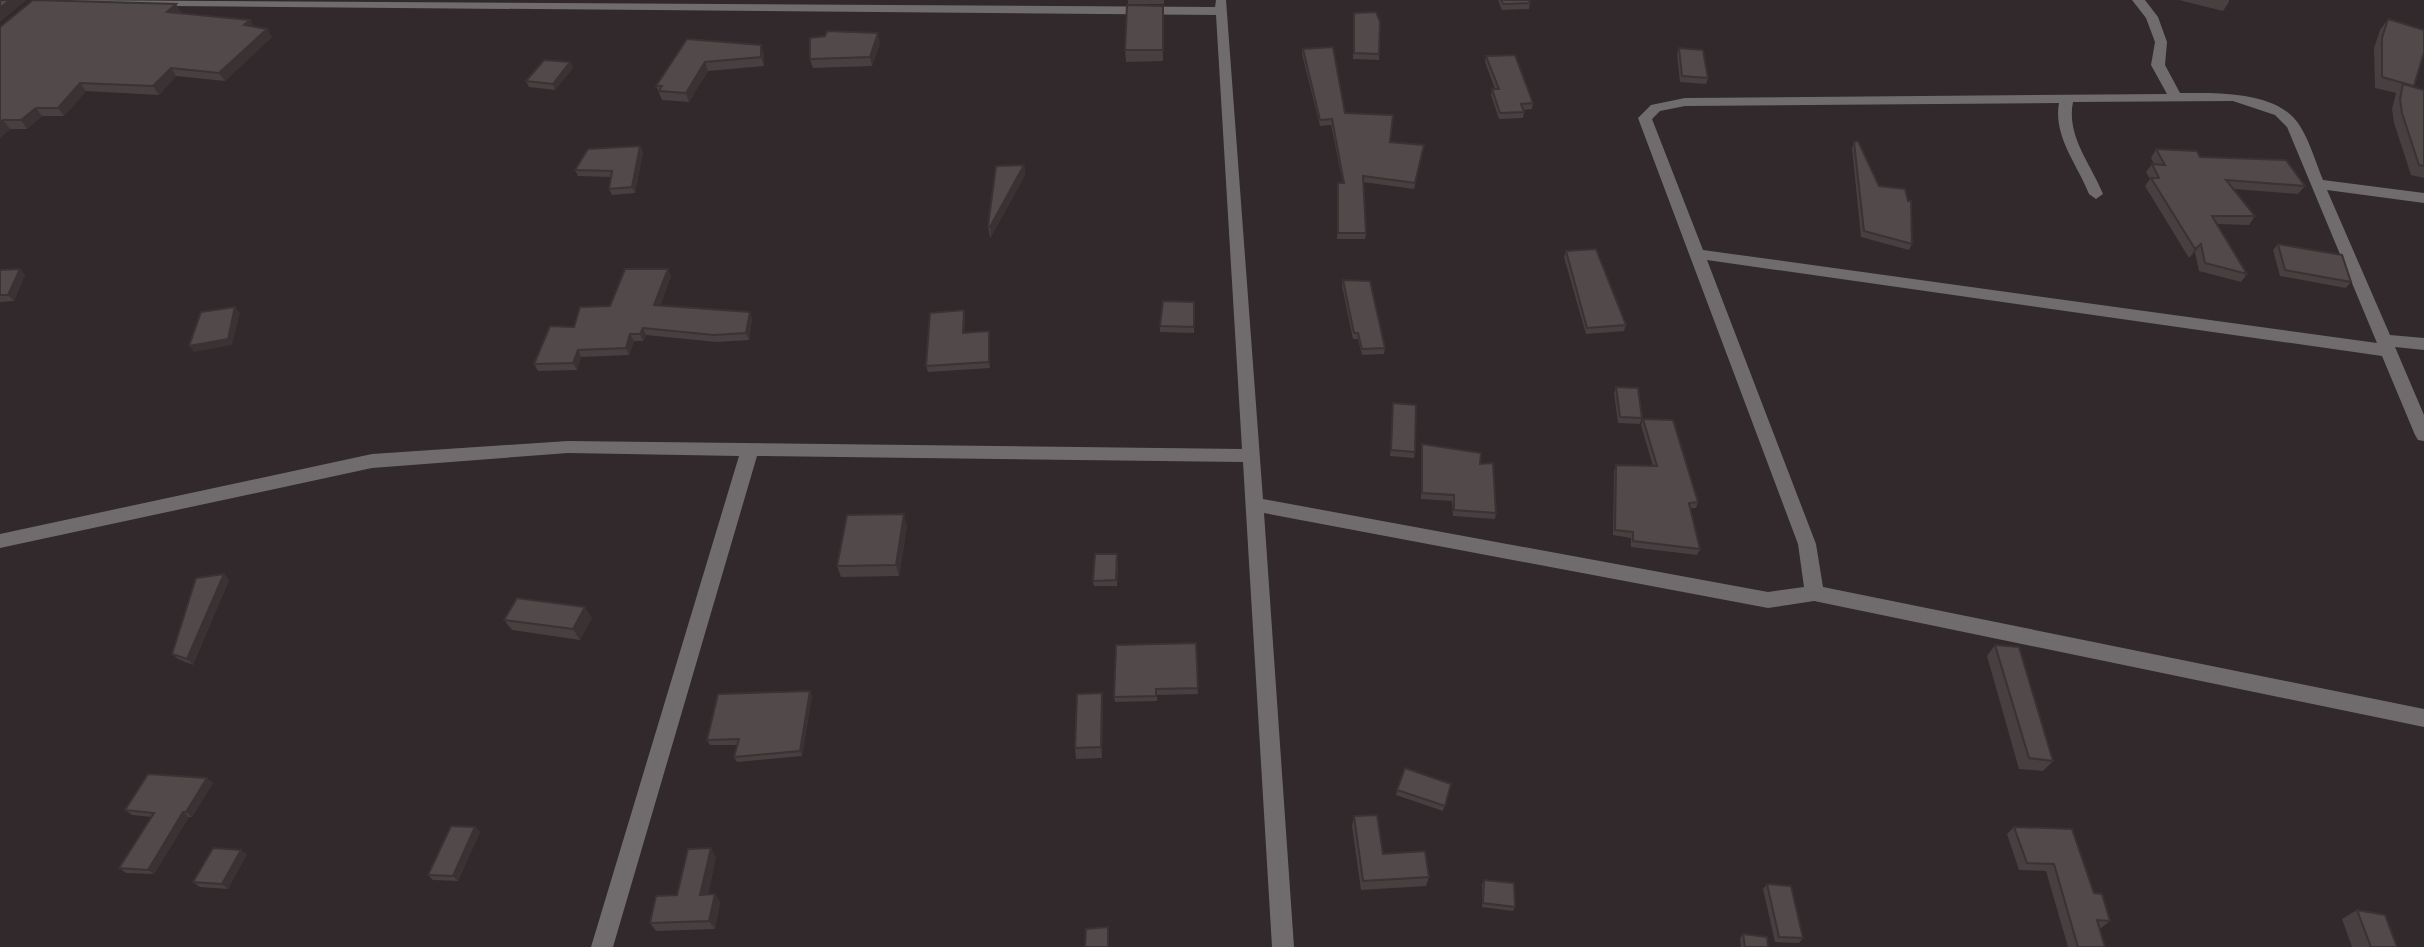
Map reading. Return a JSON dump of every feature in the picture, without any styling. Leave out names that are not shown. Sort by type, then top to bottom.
[{"type":"street","points":[[2138,0],[2152,17],[2161,42],[2158,65],[2175,97]]},
{"type":"street","points":[[50,1],[1221,6],[1283,947]]},
{"type":"street","points":[[1814,593],[1807,544],[1645,118],[1656,108],[1685,102],[2234,97],[2280,112],[2293,126],[2424,435]]},
{"type":"street","points":[[2067,99],[2063,112],[2068,138],[2096,194]]},
{"type":"street","points":[[2318,184],[2424,198]]},
{"type":"street","points":[[1696,254],[2388,345],[2424,344]]},
{"type":"street","points":[[0,541],[372,461],[568,447],[1251,456]]},
{"type":"street","points":[[602,947],[750,449]]},
{"type":"street","points":[[1254,504],[1768,600],[1814,593],[2424,718]]},
{"type":"building","points":[[0,0],[10,0],[0,8]]},
{"type":"building","points":[[33,0],[176,4],[167,12],[250,20],[244,25],[267,29],[219,73],[171,68],[153,86],[80,83],[58,108],[36,108],[21,120],[3,120],[0,123],[0,27]]},
{"type":"building","points":[[1501,0],[1529,0],[1530,3],[1503,4]]},
{"type":"building","points":[[1127,5],[1163,6],[1163,50],[1125,50]]},
{"type":"building","points":[[1376,12],[1380,22],[1379,54],[1354,53],[1354,13]]},
{"type":"building","points":[[2388,19],[2424,30],[2424,52],[2414,86],[2382,77],[2382,38]]},
{"type":"building","points":[[827,31],[878,33],[870,57],[810,59],[810,38],[825,36]]},
{"type":"building","points":[[687,39],[761,45],[761,57],[705,62],[686,93],[659,91],[662,86],[656,86]]},
{"type":"building","points":[[1333,47],[1345,113],[1393,115],[1390,142],[1424,145],[1415,183],[1363,176],[1366,233],[1338,233],[1338,183],[1344,183],[1332,119],[1320,120],[1303,49]]},
{"type":"building","points":[[1679,48],[1703,50],[1708,78],[1682,76]]},
{"type":"building","points":[[1515,55],[1533,103],[1521,104],[1524,112],[1500,113],[1492,89],[1499,89],[1486,56]]},
{"type":"building","points":[[544,60],[570,62],[553,84],[526,81]]},
{"type":"building","points":[[2403,84],[2424,90],[2424,166],[2419,165],[2402,113],[2400,99]]},
{"type":"building","points":[[1858,141],[1879,186],[1905,189],[1908,201],[1911,201],[1912,244],[1864,231],[1854,142]]},
{"type":"building","points":[[640,146],[632,187],[609,189],[612,171],[575,170],[588,149]]},
{"type":"building","points":[[2156,149],[2197,151],[2200,157],[2286,160],[2305,186],[2226,180],[2255,216],[2212,216],[2247,274],[2205,263],[2201,244],[2195,249],[2151,178],[2159,178],[2152,164],[2165,165]]},
{"type":"building","points":[[1024,165],[990,227],[988,226],[996,166]]},
{"type":"building","points":[[2278,244],[2342,255],[2351,282],[2285,270]]},
{"type":"building","points":[[1596,249],[1626,325],[1587,328],[1566,251]]},
{"type":"building","points":[[20,269],[8,295],[0,295],[0,270]]},
{"type":"building","points":[[625,269],[668,269],[654,305],[750,312],[746,333],[714,335],[643,328],[640,334],[630,334],[626,348],[578,350],[573,363],[534,364],[550,326],[574,327],[580,307],[610,306]]},
{"type":"building","points":[[1343,280],[1370,281],[1385,348],[1362,349],[1358,333],[1354,333]]},
{"type":"building","points":[[1163,301],[1194,302],[1194,327],[1160,326]]},
{"type":"building","points":[[235,307],[228,339],[189,346],[201,312]]},
{"type":"building","points":[[964,310],[963,333],[989,331],[989,362],[926,366],[930,313]]},
{"type":"building","points":[[1616,387],[1638,388],[1642,418],[1620,417]]},
{"type":"building","points":[[1393,403],[1416,405],[1415,452],[1391,450]]},
{"type":"building","points":[[1643,419],[1673,420],[1698,502],[1689,503],[1700,549],[1633,541],[1633,532],[1615,530],[1616,465],[1657,466]]},
{"type":"building","points":[[1422,444],[1481,453],[1480,464],[1493,463],[1496,513],[1454,510],[1454,495],[1422,493]]},
{"type":"building","points":[[904,514],[896,565],[837,566],[847,515]]},
{"type":"building","points":[[1095,554],[1117,554],[1116,580],[1093,581]]},
{"type":"building","points":[[224,574],[187,659],[172,654],[196,578]]},
{"type":"building","points":[[517,598],[585,607],[573,629],[504,620]]},
{"type":"building","points":[[1196,643],[1198,688],[1156,689],[1156,696],[1114,697],[1116,645]]},
{"type":"building","points":[[1995,645],[2019,647],[2053,761],[2029,758]]},
{"type":"building","points":[[810,691],[800,751],[734,757],[739,739],[707,740],[718,694]]},
{"type":"building","points":[[1102,693],[1101,747],[1075,748],[1077,694]]},
{"type":"building","points":[[1405,768],[1451,784],[1445,806],[1397,790]]},
{"type":"building","points":[[148,774],[207,778],[148,870],[119,868],[154,813],[125,810]]},
{"type":"building","points":[[1377,815],[1383,854],[1425,851],[1429,877],[1363,881],[1354,816]]},
{"type":"building","points":[[451,826],[475,827],[453,876],[428,875]]},
{"type":"building","points":[[2014,827],[2072,829],[2094,893],[2102,894],[2110,921],[2097,920],[2105,947],[2078,947],[2054,864],[2027,863]]},
{"type":"building","points":[[213,848],[241,850],[222,884],[193,882]]},
{"type":"building","points":[[711,848],[700,895],[715,894],[709,921],[650,923],[656,896],[677,895],[688,849]]},
{"type":"building","points":[[1484,880],[1514,883],[1515,907],[1483,903]]},
{"type":"building","points":[[1767,884],[1791,886],[1803,938],[1779,937]]},
{"type":"building","points":[[2357,910],[2385,915],[2397,947],[2371,947]]},
{"type":"building","points":[[1108,927],[1108,947],[1085,947],[1086,929]]},
{"type":"building","points":[[1743,934],[1767,937],[1768,947],[1745,947]]}]
